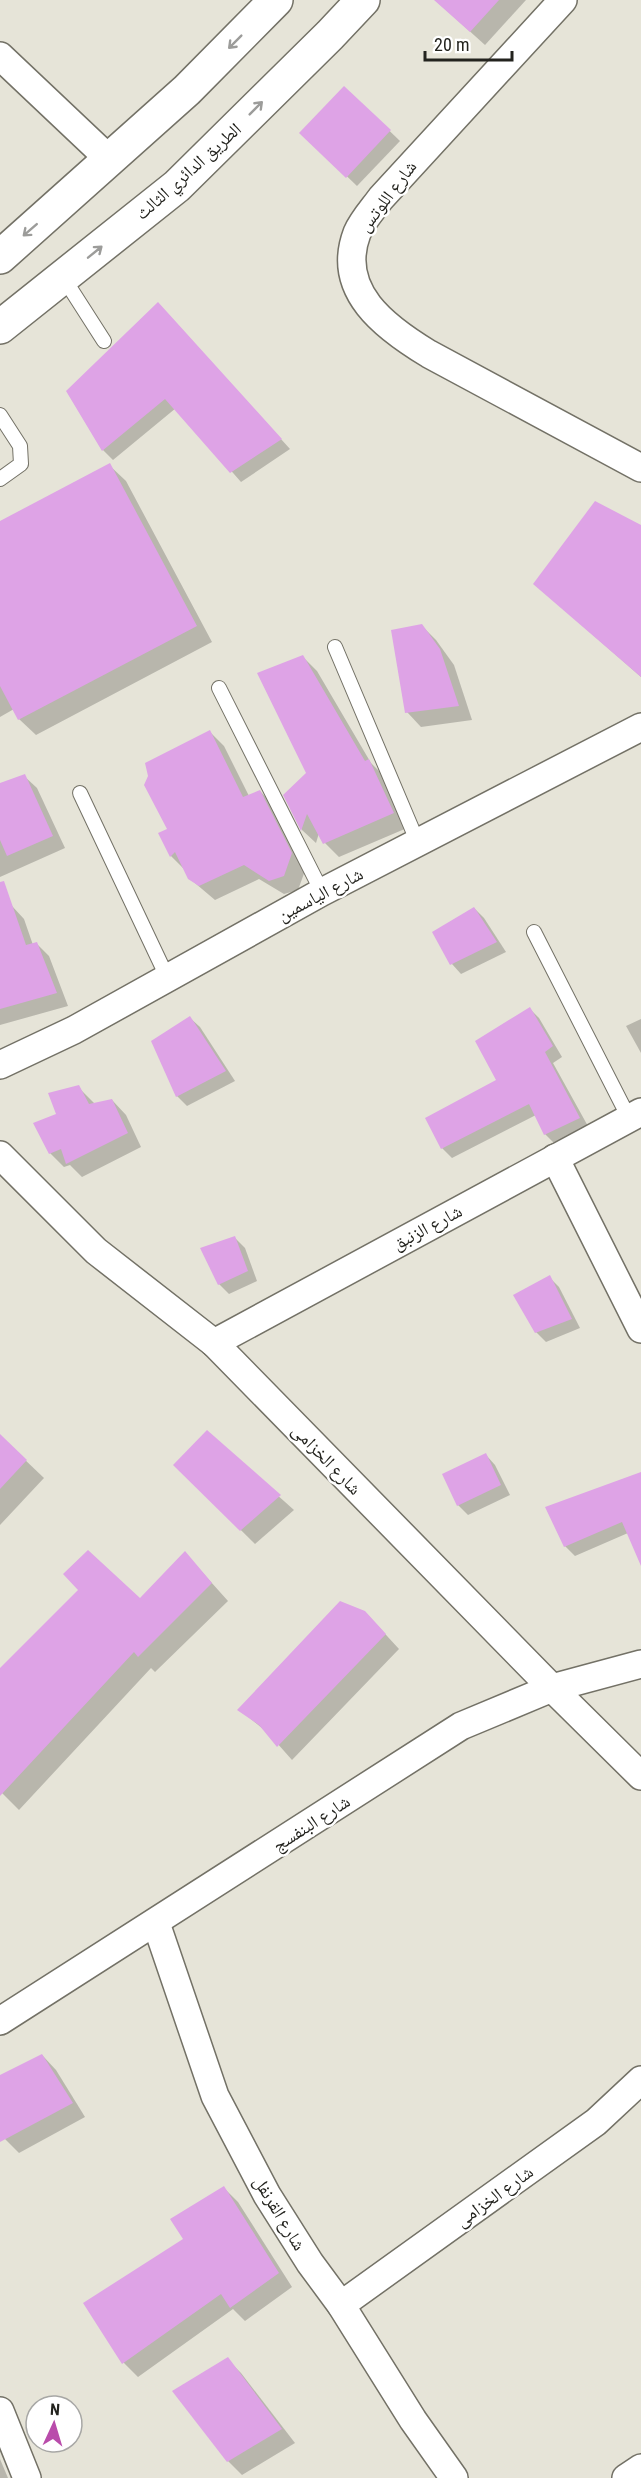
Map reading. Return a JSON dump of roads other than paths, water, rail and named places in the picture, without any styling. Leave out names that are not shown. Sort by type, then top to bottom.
[{"type":"main road","points":[[0,257],[188,90],[276,0]]},
{"type":"main road","name":"الطريق الدائري الثالث","points":[[0,327],[177,186],[363,0]]},
{"type":"street","name":"شارع اللوتس","points":[[563,0],[381,198],[357,232],[351,257],[354,279],[365,303],[395,334],[641,468]]},
{"type":"street","points":[[0,56],[110,160]]},
{"type":"street","name":"شارع الياسمين","points":[[0,1065],[74,1030],[322,892],[641,727]]},
{"type":"street","name":"شارع الزنبق","points":[[214,1343],[635,1115]]},
{"type":"street","name":"شارع الخزامى","points":[[0,1155],[96,1251],[214,1343],[641,1776]]},
{"type":"street","points":[[555,1158],[641,1329]]},
{"type":"street","name":"شارع البنفسج","points":[[0,2021],[461,1726],[552,1688],[641,1664]]},
{"type":"street","name":"شارع القرنفل","points":[[156,1923],[214,2096],[267,2195],[310,2263],[341,2305],[413,2420],[454,2478]]},
{"type":"street","name":"شارع الخزامى","points":[[341,2305],[596,2122],[641,2080]]},
{"type":"street","points":[[0,2411],[27,2478]]},
{"type":"street","points":[[626,2478],[641,2468]]},
{"type":"lane","points":[[63,277],[104,341]]},
{"type":"lane","points":[[0,415],[20,446],[21,464],[0,478]]},
{"type":"lane","points":[[335,647],[417,843]]},
{"type":"lane","points":[[219,688],[322,892]]},
{"type":"lane","points":[[80,793],[168,979]]},
{"type":"lane","points":[[534,932],[635,1115]]}]
